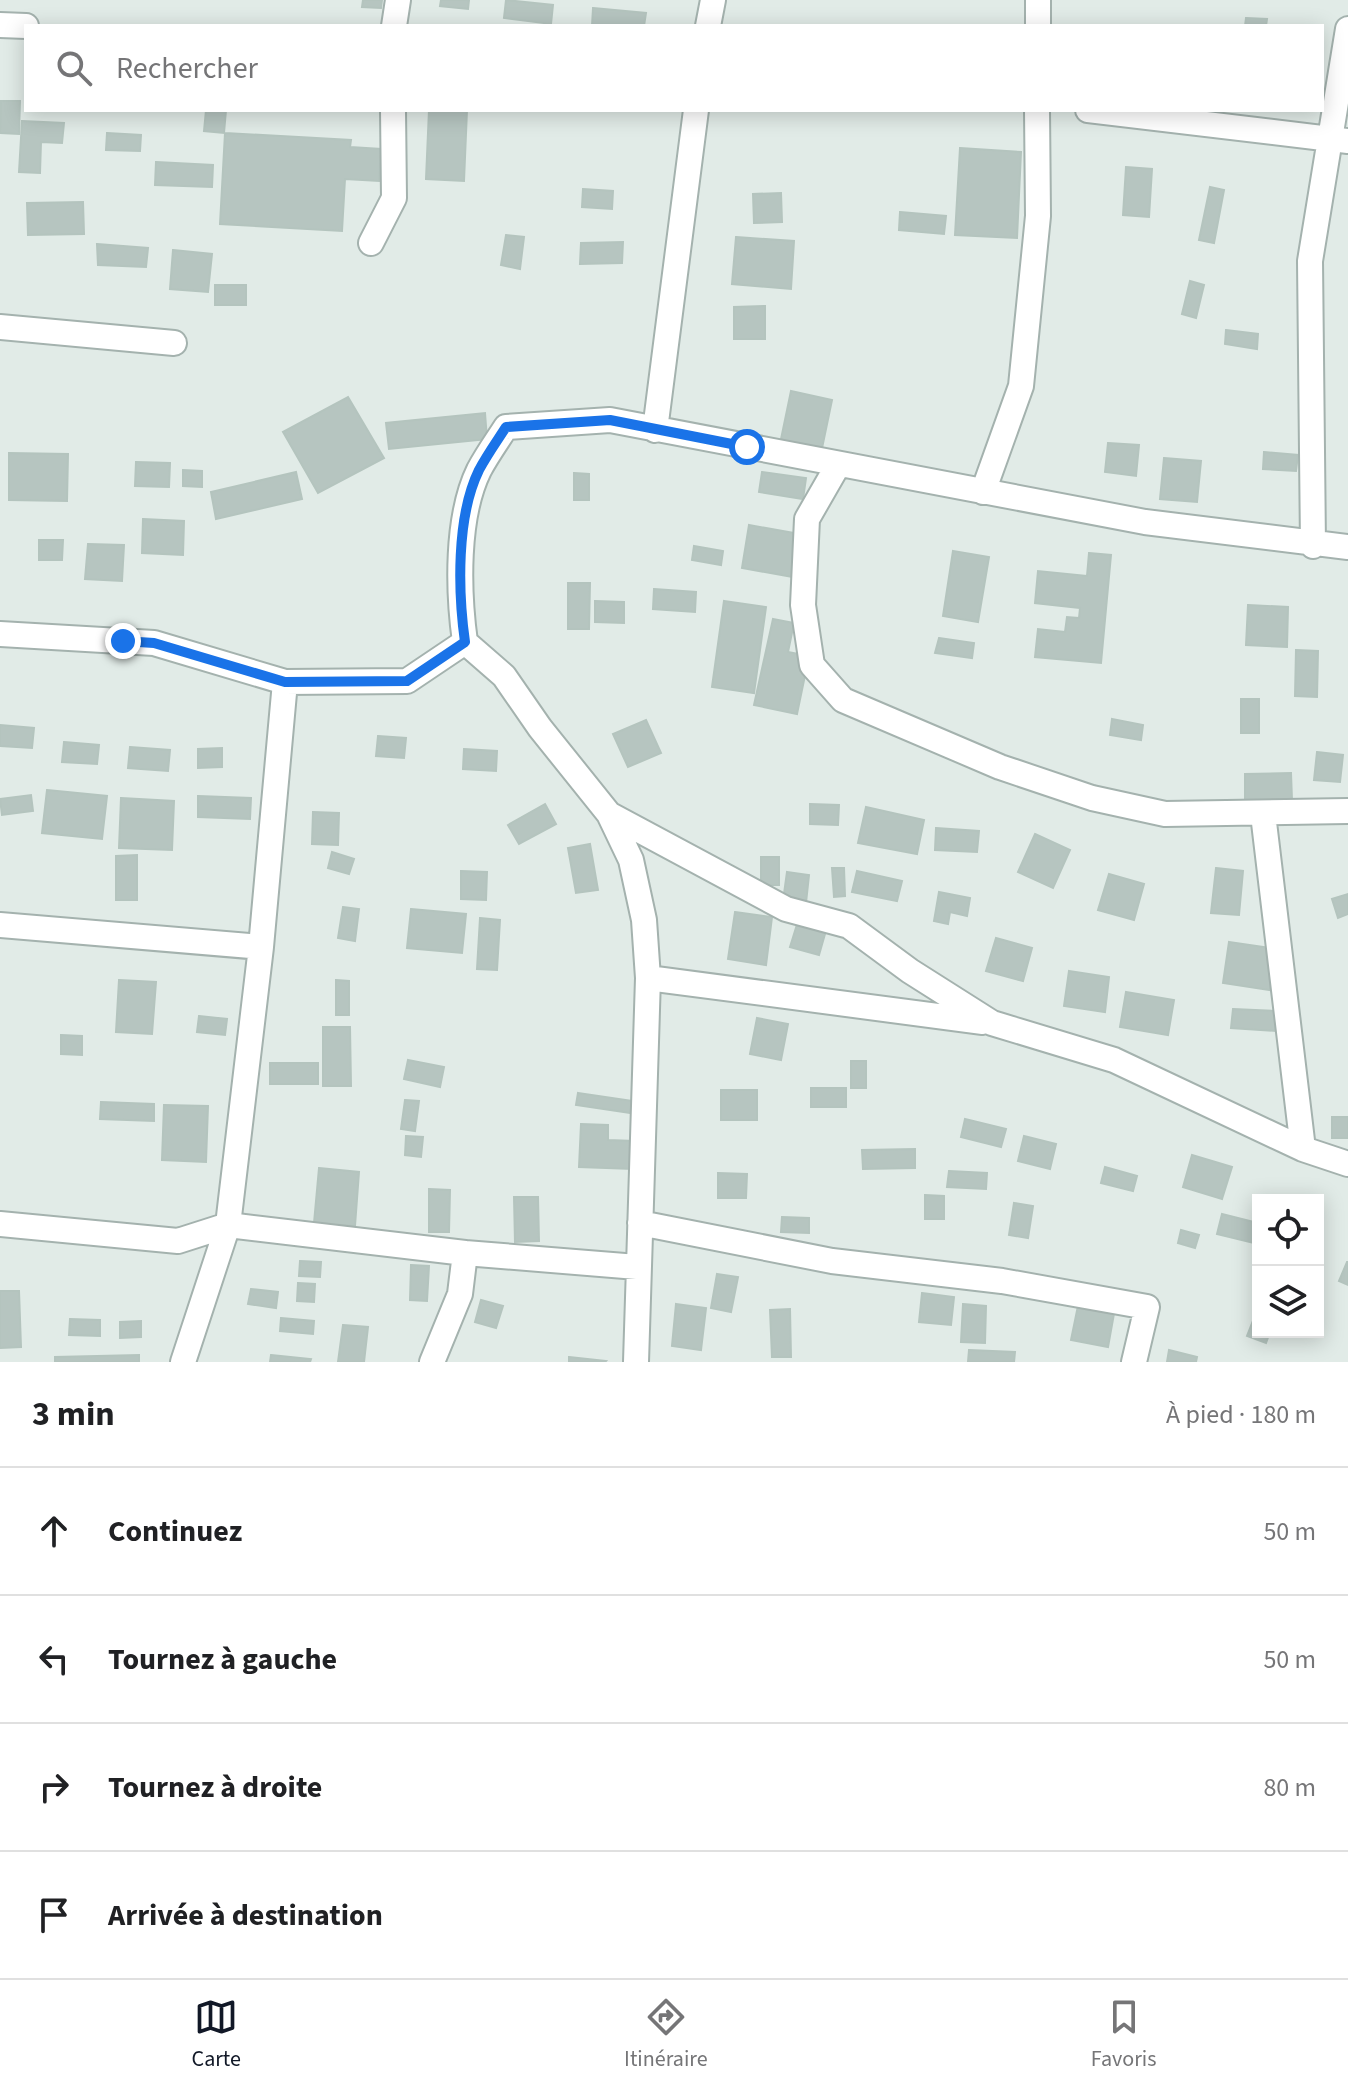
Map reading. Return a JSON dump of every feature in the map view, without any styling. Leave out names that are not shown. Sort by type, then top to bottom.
[{"type":"street","points":[[394,24],[398,0]]},
{"type":"street","points":[[708,24],[713,0]]},
{"type":"street","points":[[1038,0],[1038,24]]},
{"type":"street","points":[[0,25],[24,26]]},
{"type":"street","points":[[1313,546],[1310,261],[1338,140],[1348,29]]},
{"type":"street","points":[[371,243],[394,198],[393,112]]},
{"type":"street","points":[[655,430],[696,112]]},
{"type":"street","points":[[983,492],[1021,386],[1038,216],[1037,112]]},
{"type":"street","points":[[1105,112],[1338,140]]},
{"type":"street","points":[[0,327],[174,343]]},
{"type":"street","points":[[636,1362],[648,978],[644,920],[631,860],[609,814],[540,728],[504,676],[465,642],[458,594],[465,523],[478,472],[506,427],[610,420],[1145,522],[1313,546],[1348,547]]},
{"type":"street","points":[[838,465],[807,519],[803,605],[812,665],[843,700],[1000,767],[1092,798],[1165,814],[1348,811]]},
{"type":"street","points":[[0,634],[154,643],[285,682],[407,681],[465,642]]},
{"type":"street","points":[[183,1362],[228,1225],[261,947],[285,682]]},
{"type":"street","points":[[609,814],[786,909],[849,926],[910,971],[992,1023]]},
{"type":"street","points":[[1263,814],[1303,1149]]},
{"type":"street","points":[[0,925],[261,947]]},
{"type":"street","points":[[648,978],[992,1023],[1114,1060],[1303,1149],[1348,1164]]},
{"type":"street","points":[[640,1223],[832,1261],[1002,1281],[1147,1307],[1134,1362]]},
{"type":"street","points":[[0,1224],[178,1241],[228,1225],[465,1253],[637,1267]]},
{"type":"street","points":[[432,1362],[460,1294],[465,1253]]},
{"type":"building","points":[[363,0],[382,0],[381,8],[362,7]]},
{"type":"building","points":[[441,0],[469,0],[468,9],[440,6]]},
{"type":"building","points":[[506,0],[553,5],[551,24],[504,18]]},
{"type":"building","points":[[593,8],[646,13],[644,24],[592,24]]},
{"type":"building","points":[[1246,18],[1267,19],[1266,24],[1245,24]]},
{"type":"building","points":[[1,101],[20,101],[19,134],[0,133]]},
{"type":"building","points":[[206,112],[226,112],[224,133],[204,131]]},
{"type":"building","points":[[429,112],[467,112],[464,181],[426,179]]},
{"type":"building","points":[[22,121],[64,123],[62,143],[41,142],[40,173],[19,172]]},
{"type":"building","points":[[107,133],[141,135],[140,151],[106,150]]},
{"type":"building","points":[[225,133],[351,140],[350,147],[381,149],[379,181],[345,179],[342,231],[220,224]]},
{"type":"building","points":[[960,148],[1021,152],[1017,238],[955,235]]},
{"type":"building","points":[[156,162],[213,165],[212,187],[155,185]]},
{"type":"building","points":[[1126,167],[1152,169],[1149,217],[1123,215]]},
{"type":"building","points":[[1210,187],[1224,190],[1214,243],[1199,240]]},
{"type":"building","points":[[583,189],[613,191],[612,209],[582,207]]},
{"type":"building","points":[[781,193],[782,222],[754,223],[753,194]]},
{"type":"building","points":[[83,202],[84,234],[28,235],[27,203]]},
{"type":"building","points":[[900,212],[946,216],[944,234],[899,230]]},
{"type":"building","points":[[506,235],[524,237],[520,269],[501,265]]},
{"type":"building","points":[[736,237],[794,241],[791,289],[732,284]]},
{"type":"building","points":[[623,242],[622,263],[580,264],[581,243]]},
{"type":"building","points":[[97,244],[148,248],[146,267],[98,265]]},
{"type":"building","points":[[173,250],[212,254],[208,292],[170,289]]},
{"type":"building","points":[[1190,281],[1204,285],[1196,318],[1182,314]]},
{"type":"building","points":[[215,285],[246,285],[246,305],[215,305]]},
{"type":"building","points":[[765,306],[765,339],[734,339],[734,307]]},
{"type":"building","points":[[1226,330],[1258,334],[1257,349],[1225,344]]},
{"type":"building","points":[[791,391],[832,400],[821,453],[780,444]]},
{"type":"building","points":[[348,397],[384,458],[318,493],[283,432]]},
{"type":"building","points":[[485,413],[487,439],[389,449],[386,423]]},
{"type":"building","points":[[1108,443],[1139,445],[1136,476],[1105,472]]},
{"type":"building","points":[[1264,452],[1298,455],[1296,471],[1263,469]]},
{"type":"building","points":[[9,453],[68,454],[67,501],[9,500]]},
{"type":"building","points":[[1164,458],[1201,461],[1197,502],[1160,499]]},
{"type":"building","points":[[136,462],[170,463],[169,487],[135,486]]},
{"type":"building","points":[[183,470],[202,471],[202,487],[183,486]]},
{"type":"building","points":[[296,472],[302,499],[216,519],[211,492]]},
{"type":"building","points":[[762,472],[806,478],[803,499],[759,492]]},
{"type":"building","points":[[574,473],[589,474],[589,500],[574,500]]},
{"type":"building","points":[[143,519],[184,521],[183,555],[142,553]]},
{"type":"building","points":[[749,525],[800,534],[793,577],[742,568]]},
{"type":"building","points":[[39,540],[63,540],[62,560],[39,560]]},
{"type":"building","points":[[88,544],[124,545],[122,581],[85,579]]},
{"type":"building","points":[[694,546],[723,551],[721,565],[692,560]]},
{"type":"building","points":[[953,551],[989,557],[978,622],[943,616]]},
{"type":"building","points":[[1089,553],[1111,555],[1101,663],[1035,657],[1038,629],[1065,632],[1067,617],[1079,618],[1080,608],[1035,603],[1038,571],[1087,576]]},
{"type":"building","points":[[568,583],[590,583],[589,629],[568,629]]},
{"type":"building","points":[[654,589],[696,592],[695,612],[653,609]]},
{"type":"building","points":[[595,601],[624,602],[624,623],[595,622]]},
{"type":"building","points":[[724,601],[766,607],[754,693],[712,687]]},
{"type":"building","points":[[1248,605],[1288,607],[1287,647],[1246,645]]},
{"type":"building","points":[[773,619],[794,623],[788,652],[809,656],[797,714],[754,705]]},
{"type":"building","points":[[939,638],[974,643],[972,658],[935,653]]},
{"type":"building","points":[[1296,650],[1318,651],[1317,697],[1295,696]]},
{"type":"building","points":[[1241,699],[1259,699],[1259,733],[1241,733]]},
{"type":"building","points":[[1112,719],[1143,725],[1141,740],[1110,735]]},
{"type":"building","points":[[646,720],[661,753],[628,767],[613,734]]},
{"type":"building","points":[[0,725],[34,728],[32,748],[0,746]]},
{"type":"building","points":[[378,736],[406,738],[404,758],[376,756]]},
{"type":"building","points":[[64,742],[99,745],[97,764],[62,762]]},
{"type":"building","points":[[130,747],[170,750],[168,771],[128,768]]},
{"type":"building","points":[[222,748],[222,767],[198,768],[198,749]]},
{"type":"building","points":[[464,749],[497,751],[496,771],[463,769]]},
{"type":"building","points":[[1317,752],[1343,755],[1340,782],[1314,780]]},
{"type":"building","points":[[1291,773],[1292,800],[1245,801],[1245,774]]},
{"type":"building","points":[[47,790],[107,796],[102,839],[42,833]]},
{"type":"building","points":[[31,795],[33,811],[2,815],[0,799]]},
{"type":"building","points":[[198,796],[251,798],[250,819],[198,817]]},
{"type":"building","points":[[121,798],[174,801],[172,850],[119,848]]},
{"type":"building","points":[[545,804],[556,824],[519,844],[508,825]]},
{"type":"building","points":[[810,804],[839,805],[838,825],[810,824]]},
{"type":"building","points":[[866,807],[924,820],[917,854],[858,843]]},
{"type":"building","points":[[313,812],[339,813],[338,845],[312,844]]},
{"type":"building","points":[[936,828],[979,831],[977,852],[935,850]]},
{"type":"building","points":[[1035,834],[1070,850],[1053,888],[1018,872]]},
{"type":"building","points":[[590,844],[598,890],[576,893],[568,848]]},
{"type":"building","points":[[332,852],[354,859],[349,874],[328,868]]},
{"type":"building","points":[[137,855],[137,900],[116,900],[116,856]]},
{"type":"building","points":[[761,857],[779,857],[779,885],[761,885]]},
{"type":"building","points":[[832,868],[844,868],[845,896],[834,897]]},
{"type":"building","points":[[1216,868],[1243,871],[1239,915],[1211,913]]},
{"type":"building","points":[[461,871],[487,872],[486,900],[461,899]]},
{"type":"building","points":[[857,871],[902,881],[897,901],[852,892]]},
{"type":"building","points":[[787,872],[809,875],[806,903],[783,901]]},
{"type":"building","points":[[1109,874],[1144,884],[1134,920],[1098,910]]},
{"type":"building","points":[[939,892],[970,898],[967,916],[950,912],[948,924],[934,921]]},
{"type":"building","points":[[1348,894],[1348,914],[1338,918],[1332,899]]},
{"type":"building","points":[[343,907],[359,909],[355,941],[338,938]]},
{"type":"building","points":[[411,909],[466,914],[462,953],[407,948]]},
{"type":"building","points":[[735,912],[772,917],[766,965],[728,959]]},
{"type":"building","points":[[480,918],[500,920],[497,970],[477,969]]},
{"type":"building","points":[[799,918],[827,927],[819,955],[790,947]]},
{"type":"building","points":[[996,938],[1032,948],[1023,981],[986,971]]},
{"type":"building","points":[[1229,942],[1277,949],[1270,990],[1223,983]]},
{"type":"building","points":[[1069,971],[1109,977],[1105,1012],[1064,1006]]},
{"type":"building","points":[[119,980],[156,982],[152,1034],[116,1032]]},
{"type":"building","points":[[336,980],[349,981],[349,1015],[336,1015]]},
{"type":"building","points":[[1126,992],[1174,1000],[1168,1035],[1120,1027]]},
{"type":"building","points":[[1233,1009],[1277,1011],[1276,1031],[1231,1028]]},
{"type":"building","points":[[199,1016],[227,1019],[225,1035],[197,1032]]},
{"type":"building","points":[[757,1018],[788,1024],[781,1060],[750,1054]]},
{"type":"building","points":[[323,1027],[350,1027],[351,1086],[323,1086]]},
{"type":"building","points":[[61,1035],[82,1036],[82,1055],[61,1054]]},
{"type":"building","points":[[408,1060],[444,1067],[440,1087],[404,1079]]},
{"type":"building","points":[[851,1061],[866,1061],[866,1088],[851,1088]]},
{"type":"building","points":[[270,1063],[318,1063],[318,1084],[270,1084]]},
{"type":"building","points":[[811,1088],[846,1088],[846,1107],[811,1107]]},
{"type":"building","points":[[721,1090],[757,1090],[757,1120],[721,1120]]},
{"type":"building","points":[[578,1093],[633,1101],[631,1113],[576,1105]]},
{"type":"building","points":[[405,1100],[419,1101],[415,1131],[401,1129]]},
{"type":"building","points":[[101,1102],[154,1104],[154,1121],[100,1119]]},
{"type":"building","points":[[164,1105],[208,1106],[206,1162],[162,1160]]},
{"type":"building","points":[[1332,1117],[1348,1117],[1348,1138],[1332,1138]]},
{"type":"building","points":[[965,1119],[1006,1129],[1001,1147],[961,1137]]},
{"type":"building","points":[[581,1124],[608,1125],[608,1140],[634,1141],[633,1169],[579,1167]]},
{"type":"building","points":[[406,1136],[423,1137],[421,1157],[405,1155]]},
{"type":"building","points":[[1024,1136],[1056,1144],[1050,1169],[1018,1161]]},
{"type":"building","points":[[915,1149],[915,1168],[863,1169],[862,1150]]},
{"type":"building","points":[[1192,1155],[1232,1167],[1222,1199],[1183,1187]]},
{"type":"building","points":[[1105,1167],[1137,1176],[1133,1191],[1101,1183]]},
{"type":"building","points":[[319,1168],[359,1172],[355,1226],[314,1223]]},
{"type":"building","points":[[949,1171],[987,1173],[986,1189],[947,1187]]},
{"type":"building","points":[[718,1173],[747,1174],[746,1198],[718,1198]]},
{"type":"building","points":[[429,1189],[450,1190],[449,1232],[429,1232]]},
{"type":"building","points":[[925,1195],[944,1196],[944,1219],[925,1219]]},
{"type":"building","points":[[514,1197],[538,1197],[539,1241],[515,1242]]},
{"type":"building","points":[[1014,1203],[1033,1206],[1028,1238],[1009,1235]]},
{"type":"building","points":[[1222,1214],[1252,1222],[1252,1243],[1217,1234]]},
{"type":"building","points":[[782,1217],[809,1218],[809,1233],[781,1232]]},
{"type":"building","points":[[1181,1230],[1199,1235],[1195,1248],[1178,1243]]},
{"type":"building","points":[[300,1261],[321,1262],[320,1277],[299,1276]]},
{"type":"building","points":[[1348,1262],[1348,1285],[1339,1281]]},
{"type":"building","points":[[411,1265],[429,1266],[427,1301],[410,1300]]},
{"type":"building","points":[[717,1274],[738,1277],[731,1312],[711,1308]]},
{"type":"building","points":[[298,1283],[315,1284],[314,1302],[297,1301]]},
{"type":"building","points":[[251,1289],[278,1292],[276,1308],[248,1304]]},
{"type":"building","points":[[0,1291],[19,1291],[21,1347],[0,1348]]},
{"type":"building","points":[[922,1293],[954,1297],[951,1325],[919,1322]]},
{"type":"building","points":[[481,1300],[503,1306],[496,1328],[475,1322]]},
{"type":"building","points":[[1079,1301],[1115,1308],[1108,1347],[1071,1340]]},
{"type":"building","points":[[676,1304],[706,1308],[701,1350],[672,1346]]},
{"type":"building","points":[[963,1304],[986,1306],[985,1343],[961,1342]]},
{"type":"building","points":[[790,1309],[791,1357],[772,1357],[770,1310]]},
{"type":"building","points":[[281,1318],[314,1321],[313,1334],[280,1331]]},
{"type":"building","points":[[70,1319],[100,1320],[100,1336],[69,1335]]},
{"type":"building","points":[[141,1321],[141,1337],[120,1338],[120,1322]]},
{"type":"building","points":[[343,1325],[368,1327],[364,1362],[338,1362]]},
{"type":"building","points":[[969,1350],[1015,1352],[1014,1362],[968,1362]]},
{"type":"building","points":[[1169,1350],[1197,1357],[1196,1362],[1167,1362]]},
{"type":"building","points":[[139,1355],[139,1362],[55,1362],[55,1357]]},
{"type":"building","points":[[271,1355],[311,1359],[310,1362],[270,1362]]},
{"type":"building","points":[[569,1357],[606,1361],[569,1362]]},
{"type":"route","points":[[123,641],[154,643],[285,682],[407,681],[465,642],[458,594],[465,523],[478,472],[506,427],[610,420],[747,447]]}]
